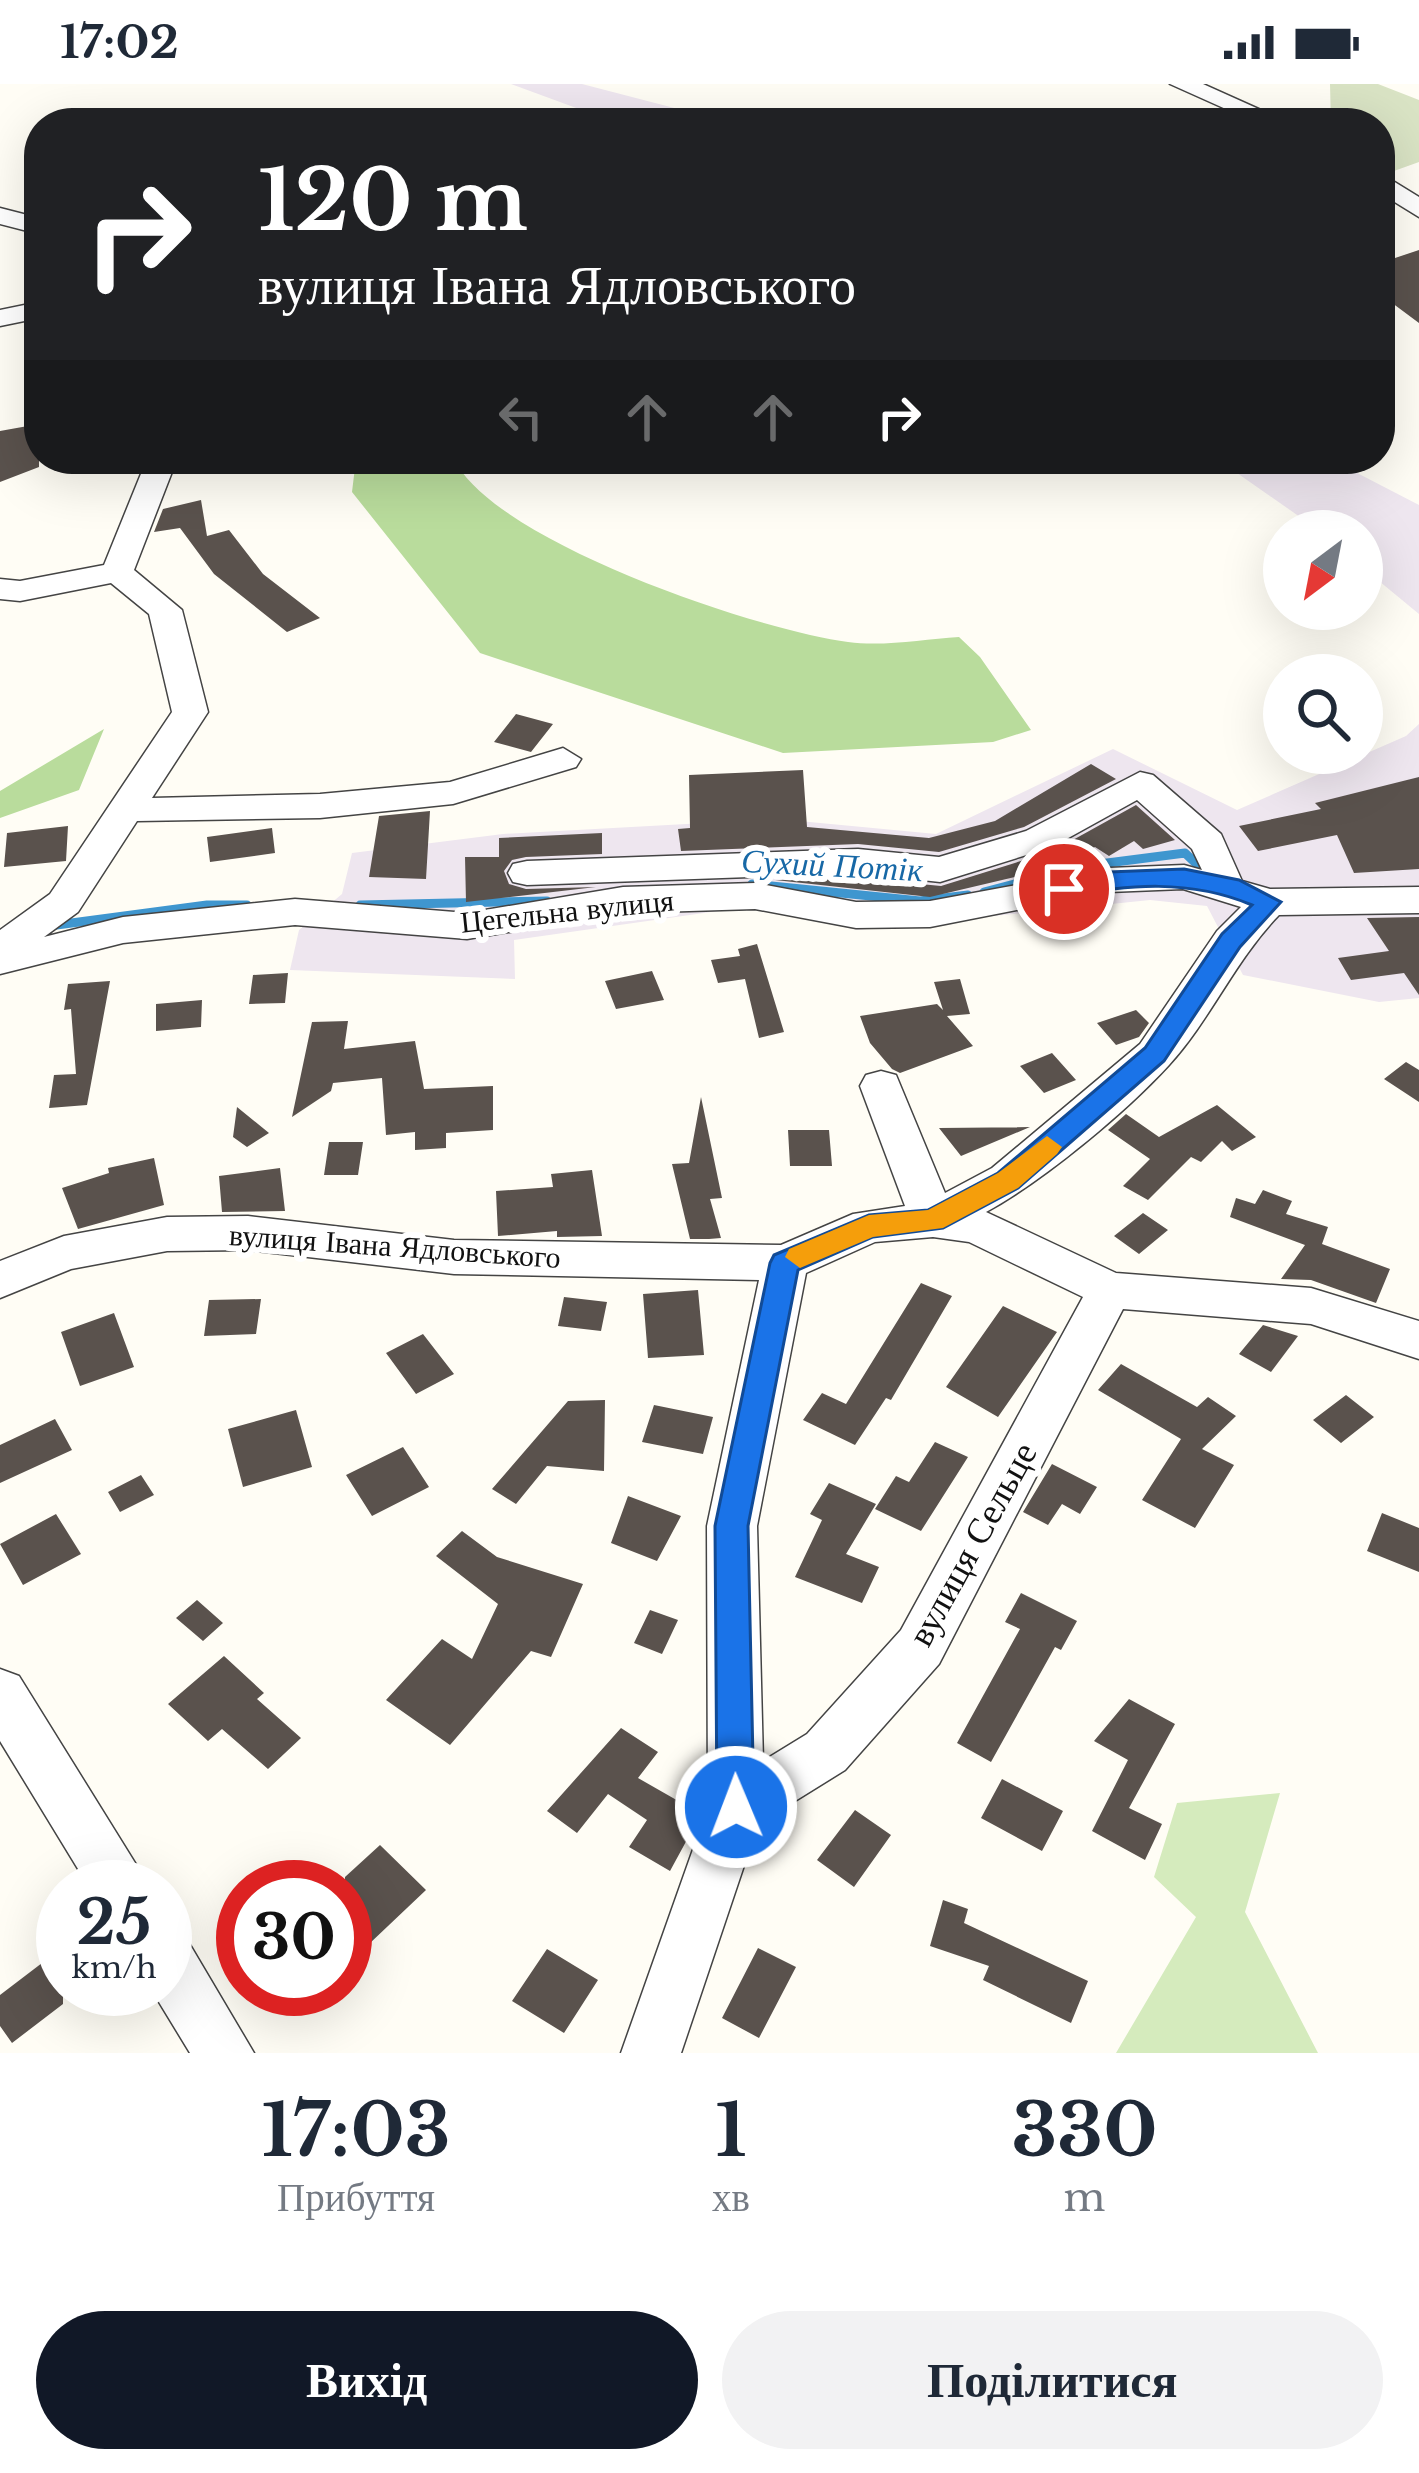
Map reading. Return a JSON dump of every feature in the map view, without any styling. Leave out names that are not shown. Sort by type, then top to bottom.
[{"type":"street","points":[[1182,84],[1241,108]]},
{"type":"street","points":[[118,572],[157,474]]},
{"type":"street","points":[[0,589],[118,572],[165,610],[190,712],[64,903],[0,949]]},
{"type":"street","points":[[125,810],[320,806],[453,794],[563,759]]},
{"type":"street","points":[[527,873],[858,861],[940,870],[1039,838],[1140,783],[1208,843],[1225,877]]},
{"type":"street","name":"Цегельна вулиця","points":[[0,961],[123,929],[295,912],[467,926],[623,900],[754,896],[856,915],[930,914],[1109,880],[1184,878],[1230,886],[1269,902],[1419,899]]},
{"type":"street","name":"вулиця Івана Ядловського","points":[[933,1220],[1008,1180],[1155,1054],[1231,940],[1269,902]]},
{"type":"street","points":[[881,1086],[933,1220]]},
{"type":"street","name":"вулиця Івана Ядловського","points":[[0,1280],[64,1253],[167,1234],[248,1233],[454,1257],[785,1263],[869,1226],[933,1220],[977,1226],[1110,1290],[1311,1306],[1419,1340]]},
{"type":"street","points":[[651,2053],[736,1807],[732,1526],[785,1263]]},
{"type":"street","name":"вулиця Сельце","points":[[736,1807],[826,1752],[920,1647],[1110,1290]]},
{"type":"street","points":[[0,1693],[104,1860]]},
{"type":"street","points":[[192,2001],[224,2053]]},
{"type":"shaded area","points":[[511,84],[582,84],[674,108],[576,108]]},
{"type":"shaded area","points":[[1238,474],[1359,474],[1419,505],[1419,614],[1383,584],[1383,510],[1290,510]]},
{"type":"shaded area","points":[[1419,724],[1419,998],[1379,1002],[1243,975],[1207,906],[1150,900],[858,930],[746,907],[514,940],[515,979],[290,970],[299,930],[342,894],[352,853],[503,834],[778,819],[936,834],[1113,749],[1237,810],[1319,774],[1383,774],[1383,746]]},
{"type":"green space","points":[[1330,84],[1378,84],[1419,100],[1419,162],[1395,171],[1395,108],[1331,108]]},
{"type":"green space","points":[[354,474],[466,474],[520,521],[572,550],[694,601],[848,642],[959,637],[980,657],[1031,730],[993,742],[783,753],[480,653],[352,492]]},
{"type":"green space","points":[[104,729],[79,790],[0,818],[0,791]]},
{"type":"green space","points":[[1280,1793],[1245,1912],[1318,2053],[1116,2053],[1196,1917],[1154,1877],[1177,1803]]},
{"type":"building","points":[[1419,250],[1419,323],[1395,305],[1395,258]]},
{"type":"building","points":[[24,427],[24,473],[0,482],[0,431]]},
{"type":"building","points":[[201,500],[207,536],[229,530],[263,574],[320,618],[287,632],[214,574],[180,528],[154,532],[163,509]]},
{"type":"building","points":[[516,714],[553,724],[531,752],[494,742]]},
{"type":"building","points":[[1091,764],[1116,779],[1024,827],[939,852],[858,844],[681,851],[678,829],[690,828],[689,775],[803,770],[807,827],[929,838],[995,821]]},
{"type":"building","points":[[1419,777],[1419,869],[1354,873],[1337,835],[1258,851],[1239,826],[1321,809],[1315,803]]},
{"type":"building","points":[[1136,805],[1175,840],[1143,849],[1134,841],[1109,856],[1095,847],[1032,873],[930,897],[775,880],[858,878],[941,886],[1053,851]]},
{"type":"building","points":[[430,811],[426,879],[369,877],[379,816]]},
{"type":"building","points":[[68,826],[66,861],[4,867],[7,833]]},
{"type":"building","points":[[272,828],[275,853],[210,862],[207,837]]},
{"type":"building","points":[[602,833],[602,854],[526,857],[512,860],[504,871],[509,884],[526,889],[596,887],[466,902],[465,857],[499,857],[499,838]]},
{"type":"building","points":[[1419,917],[1419,995],[1404,973],[1351,980],[1338,958],[1389,951],[1367,918]]},
{"type":"building","points":[[757,944],[784,1032],[759,1038],[745,979],[718,983],[711,960],[740,956],[738,949]]},
{"type":"building","points":[[652,971],[664,1000],[616,1009],[605,981]]},
{"type":"building","points":[[288,973],[285,1003],[249,1004],[253,975]]},
{"type":"building","points":[[960,979],[970,1014],[947,1016],[973,1046],[900,1073],[892,1069],[870,1043],[860,1016],[937,1004],[943,1010],[934,982]]},
{"type":"building","points":[[110,981],[87,1105],[49,1108],[54,1075],[76,1074],[71,1009],[64,1010],[68,984]]},
{"type":"building","points":[[202,1000],[201,1027],[156,1031],[156,1004]]},
{"type":"building","points":[[1136,1010],[1149,1023],[1139,1037],[1116,1045],[1097,1023]]},
{"type":"building","points":[[348,1021],[344,1049],[415,1041],[424,1089],[493,1086],[493,1130],[446,1133],[446,1148],[415,1150],[415,1132],[386,1135],[382,1078],[333,1083],[331,1091],[292,1117],[312,1022]]},
{"type":"building","points":[[1052,1053],[1076,1080],[1044,1093],[1020,1066]]},
{"type":"building","points":[[1406,1062],[1419,1070],[1419,1102],[1384,1079]]},
{"type":"building","points":[[701,1097],[722,1198],[710,1199],[721,1238],[690,1239],[672,1164],[689,1163]]},
{"type":"building","points":[[1217,1105],[1256,1137],[1232,1151],[1222,1141],[1201,1162],[1191,1157],[1148,1200],[1123,1186],[1150,1159],[1108,1130],[1126,1114],[1159,1137]]},
{"type":"building","points":[[237,1107],[269,1133],[247,1147],[233,1137]]},
{"type":"building","points":[[1030,1127],[961,1156],[939,1128]]},
{"type":"building","points":[[788,1130],[829,1130],[832,1166],[790,1166]]},
{"type":"building","points":[[329,1142],[363,1142],[358,1175],[324,1175]]},
{"type":"building","points":[[154,1158],[164,1205],[78,1229],[62,1188],[109,1173],[108,1168]]},
{"type":"building","points":[[280,1168],[285,1211],[222,1212],[219,1176]]},
{"type":"building","points":[[592,1170],[602,1236],[557,1237],[557,1231],[498,1236],[496,1191],[553,1187],[551,1174]]},
{"type":"building","points":[[1263,1190],[1292,1201],[1286,1214],[1328,1227],[1322,1244],[1390,1269],[1376,1303],[1311,1280],[1281,1279],[1305,1245],[1230,1217],[1236,1198],[1255,1204]]},
{"type":"building","points":[[1143,1213],[1168,1230],[1139,1254],[1114,1236]]},
{"type":"building","points":[[921,1283],[952,1296],[891,1400],[886,1398],[855,1445],[803,1420],[822,1393],[846,1404]]},
{"type":"building","points":[[698,1290],[704,1355],[648,1358],[643,1294]]},
{"type":"building","points":[[564,1297],[607,1302],[601,1331],[558,1326]]},
{"type":"building","points":[[261,1299],[256,1334],[204,1336],[209,1300]]},
{"type":"building","points":[[1003,1306],[1057,1332],[998,1417],[946,1387]]},
{"type":"building","points":[[114,1313],[134,1367],[80,1386],[61,1332]]},
{"type":"building","points":[[1263,1325],[1298,1336],[1271,1372],[1239,1354]]},
{"type":"building","points":[[423,1334],[454,1374],[416,1394],[386,1353]]},
{"type":"building","points":[[1121,1364],[1197,1407],[1208,1397],[1236,1416],[1202,1449],[1234,1465],[1195,1528],[1142,1500],[1181,1439],[1098,1390]]},
{"type":"building","points":[[1346,1395],[1374,1417],[1341,1443],[1313,1420]]},
{"type":"building","points":[[605,1400],[604,1471],[547,1466],[516,1504],[492,1489],[568,1401]]},
{"type":"building","points":[[654,1405],[713,1417],[703,1454],[642,1442]]},
{"type":"building","points":[[296,1410],[312,1467],[243,1487],[228,1429]]},
{"type":"building","points":[[55,1419],[72,1450],[0,1483],[0,1445]]},
{"type":"building","points":[[935,1442],[968,1457],[921,1531],[875,1509],[896,1476],[909,1482]]},
{"type":"building","points":[[403,1447],[429,1487],[372,1516],[346,1475]]},
{"type":"building","points":[[1052,1464],[1097,1487],[1080,1514],[1062,1504],[1048,1525],[1023,1512]]},
{"type":"building","points":[[141,1475],[154,1495],[120,1512],[108,1492]]},
{"type":"building","points":[[829,1483],[876,1504],[846,1554],[879,1567],[862,1603],[795,1577],[822,1520],[810,1514]]},
{"type":"building","points":[[628,1496],[681,1516],[657,1561],[611,1543]]},
{"type":"building","points":[[1382,1513],[1419,1528],[1419,1572],[1367,1551]]},
{"type":"building","points":[[56,1514],[81,1554],[23,1585],[0,1544]]},
{"type":"building","points":[[462,1531],[497,1557],[583,1584],[551,1657],[531,1651],[450,1745],[386,1700],[442,1639],[472,1659],[498,1604],[436,1556]]},
{"type":"building","points":[[1021,1593],[1077,1621],[1061,1650],[1055,1647],[991,1762],[957,1743],[1020,1629],[1005,1622]]},
{"type":"building","points":[[197,1600],[223,1623],[203,1641],[176,1618]]},
{"type":"building","points":[[650,1610],[678,1620],[662,1654],[634,1643]]},
{"type":"building","points":[[224,1656],[264,1693],[257,1699],[301,1738],[268,1769],[222,1729],[208,1741],[168,1704]]},
{"type":"building","points":[[1129,1699],[1175,1724],[1129,1808],[1162,1824],[1145,1860],[1092,1831],[1128,1760],[1094,1741]]},
{"type":"building","points":[[621,1728],[658,1752],[638,1778],[701,1814],[670,1871],[629,1847],[647,1820],[608,1794],[577,1833],[547,1811]]},
{"type":"building","points":[[1002,1779],[1063,1811],[1042,1851],[981,1818]]},
{"type":"building","points":[[855,1810],[891,1835],[854,1887],[817,1860]]},
{"type":"building","points":[[380,1845],[426,1890],[372,1941],[372,1860],[364,1860]]},
{"type":"building","points":[[943,1900],[968,1909],[964,1923],[1088,1981],[1071,2023],[983,1980],[989,1966],[930,1946]]},
{"type":"building","points":[[758,1948],[796,1967],[759,2038],[722,2018]]},
{"type":"building","points":[[547,1949],[598,1980],[564,2033],[512,2001]]},
{"type":"building","points":[[36,1968],[36,2016],[47,2016],[12,2043],[0,2026],[0,1995]]},
{"type":"waterway","name":"Сухий Потік","points":[[984,892],[1084,866],[1185,853],[1207,874]]},
{"type":"waterway","name":"Сухий Потік","points":[[752,884],[920,901],[968,895]]},
{"type":"waterway","name":"Сухий Потік","points":[[360,905],[547,901]]},
{"type":"waterway","name":"Сухий Потік","points":[[49,926],[207,905],[247,905]]},
{"type":"slow traffic","points":[[800,1257],[869,1226],[933,1220],[1008,1180],[1047,1147]]},
{"type":"route","points":[[736,1807],[732,1526],[785,1263],[869,1226],[933,1220],[1008,1180],[1155,1054],[1231,940],[1269,902],[1230,886],[1184,878],[1109,880],[1064,889]]}]
